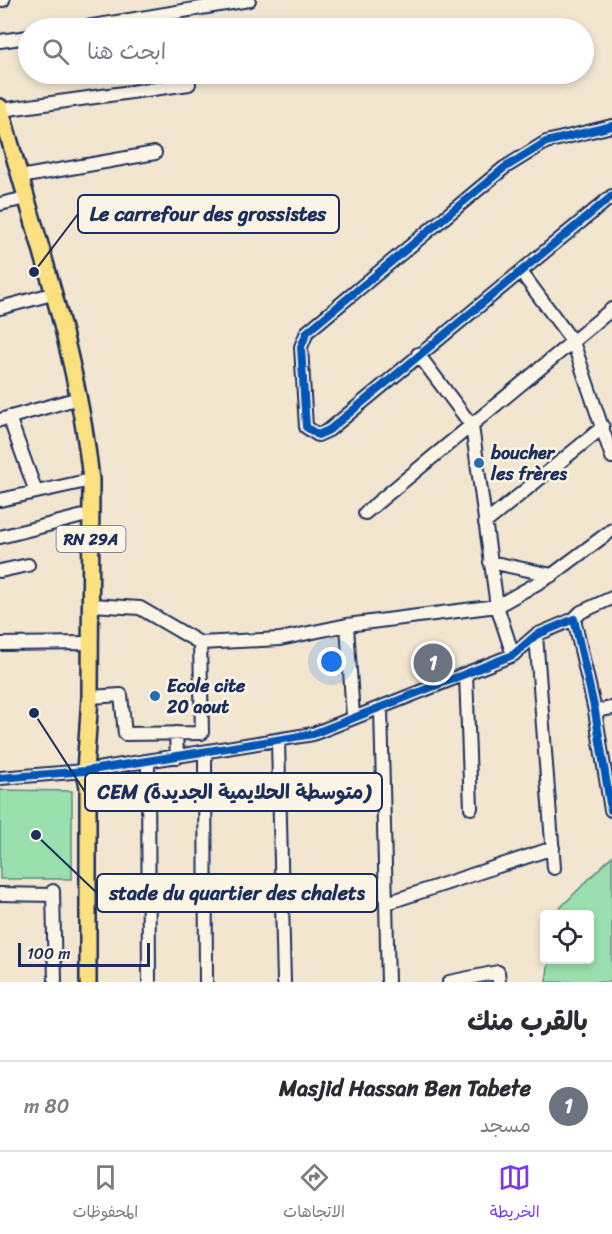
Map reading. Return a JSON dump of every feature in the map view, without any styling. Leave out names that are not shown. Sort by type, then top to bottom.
[{"type":"main road","name":"RN 29A","points":[[0,109],[79,398],[91,480],[92,605],[90,697],[85,771],[88,787],[88,982]]},
{"type":"street","points":[[141,18],[249,0]]},
{"type":"street","points":[[0,41],[18,38]]},
{"type":"street","points":[[0,109],[189,84]]},
{"type":"street","points":[[612,126],[546,142],[504,168],[307,332],[301,347],[306,427],[318,435],[329,430],[418,354],[612,196]]},
{"type":"street","points":[[20,177],[155,153]]},
{"type":"street","points":[[0,204],[26,198]]},
{"type":"street","points":[[521,272],[573,342],[612,457]]},
{"type":"street","points":[[0,308],[52,294]]},
{"type":"street","points":[[364,513],[612,309]]},
{"type":"street","points":[[418,354],[472,426],[497,606],[513,656]]},
{"type":"street","points":[[36,492],[4,418],[79,398]]},
{"type":"street","points":[[485,523],[603,427]]},
{"type":"street","points":[[0,500],[91,480]]},
{"type":"street","points":[[0,537],[91,514]]},
{"type":"street","points":[[92,605],[140,608],[200,643],[280,639],[347,625],[497,606],[552,575],[612,530]]},
{"type":"street","points":[[490,562],[552,575]]},
{"type":"street","points":[[0,571],[28,565]]},
{"type":"street","points":[[0,778],[148,763],[313,734],[513,656],[536,635],[574,619],[581,612],[612,598]]},
{"type":"street","points":[[574,619],[595,711],[611,810]]},
{"type":"street","points":[[347,625],[353,717]]},
{"type":"street","points":[[536,635],[554,868]]},
{"type":"street","points":[[0,644],[91,643]]},
{"type":"street","points":[[90,697],[121,695],[125,734],[202,733],[200,643]]},
{"type":"street","points":[[466,674],[471,808]]},
{"type":"street","points":[[595,711],[612,708]]},
{"type":"street","points":[[381,709],[388,982]]},
{"type":"street","points":[[176,733],[177,757]]},
{"type":"street","points":[[278,741],[284,982]]},
{"type":"street","points":[[205,753],[206,982]]},
{"type":"street","points":[[148,763],[149,982]]},
{"type":"street","points":[[387,903],[553,848]]},
{"type":"street","points":[[0,894],[53,893],[55,982]]},
{"type":"street","points":[[449,982],[498,972],[499,982]]},
{"type":"green space","points":[[0,790],[72,791],[72,879],[0,879]]},
{"type":"green space","points":[[612,856],[612,982],[546,982],[548,964],[594,964],[594,910],[558,910]]},
{"type":"cycle path","points":[[612,126],[546,142],[504,168],[307,332],[301,347],[306,427],[318,435],[329,430],[612,196]]},
{"type":"cycle path","points":[[0,778],[85,771],[313,734],[513,655],[536,635],[574,619],[595,711],[611,810]]},
{"type":"place","name":"Le carrefour des grossistes","points":[[34,272]]},
{"type":"place","name":"boucher les frères","points":[[479,463]]},
{"type":"place","name":"Masjid Hassan Ben Tabete","points":[[433,663]]},
{"type":"place","name":"Ecole cite 20 aout","points":[[155,696]]},
{"type":"place","name":"CEM (متوسطة الحلايمية الجديدة)","points":[[34,713]]},
{"type":"place","name":"stade du quartier des chalets","points":[[36,835]]}]
